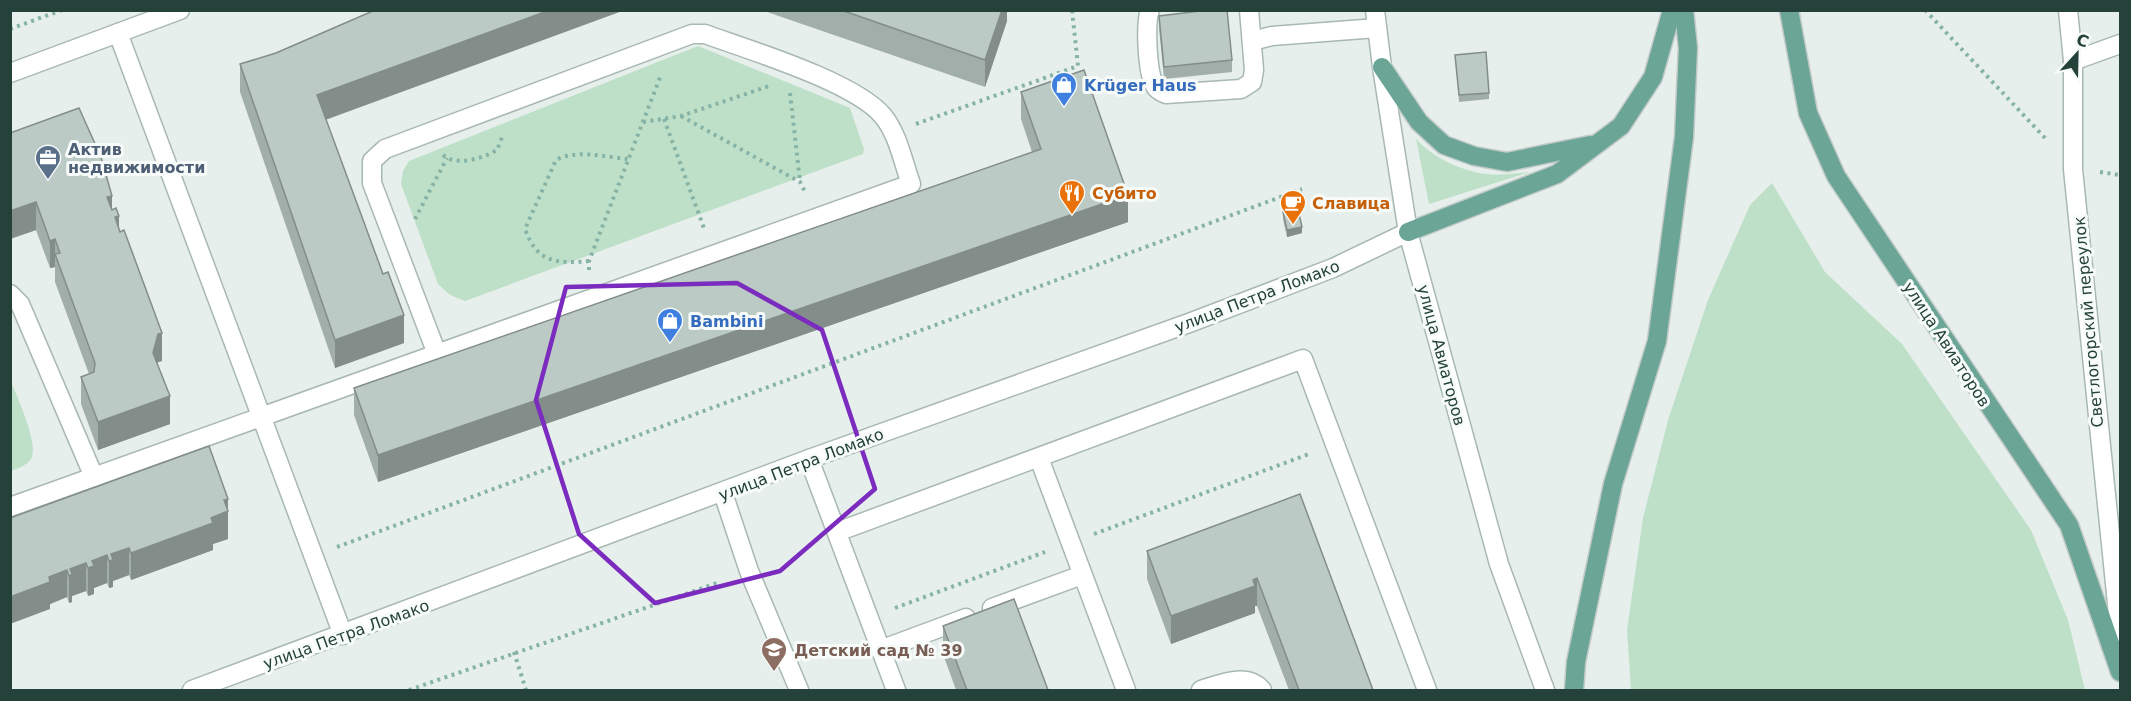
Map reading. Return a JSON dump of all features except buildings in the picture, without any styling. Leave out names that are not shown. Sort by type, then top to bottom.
[{"type":"main road","points":[[1408,231],[1557,174],[1621,126],[1653,77],[1672,10]]},
{"type":"main road","points":[[1575,690],[1576,662],[1613,484],[1657,341],[1684,136],[1688,48],[1684,10]]},
{"type":"main road","name":"улица Авиаторов","points":[[1790,10],[1808,112],[1836,176],[2069,525],[2121,672]]},
{"type":"main road","points":[[1382,67],[1419,122],[1444,145],[1474,156],[1507,162],[1595,145]]},
{"type":"street","points":[[10,73],[180,10]]},
{"type":"street","points":[[1150,10],[1147,22],[1151,78],[1156,89],[1166,94],[1241,89],[1252,82],[1254,70],[1249,10]]},
{"type":"street","name":"Светлогорский переулок","points":[[2068,10],[2073,62],[2073,169],[2115,537],[2121,633]]},
{"type":"street","points":[[1252,40],[1376,19]]},
{"type":"street","name":"улица Авиаторов","points":[[1376,19],[1408,231],[1499,564],[1545,690]]},
{"type":"street","points":[[118,33],[343,635]]},
{"type":"street","points":[[10,507],[263,418],[911,184],[893,133],[885,118],[872,104],[705,34],[692,34],[386,149],[372,162],[372,183],[437,354]]},
{"type":"street","points":[[2073,62],[2121,44]]},
{"type":"street","name":"улица Петра Ломако","points":[[192,690],[809,459],[1333,268],[1408,231]]},
{"type":"street","points":[[10,294],[20,304],[94,477]]},
{"type":"street","points":[[837,532],[1304,359],[1427,690]]},
{"type":"street","points":[[1039,458],[1126,690]]},
{"type":"street","points":[[809,459],[896,690]]},
{"type":"street","points":[[723,493],[750,571],[799,690]]},
{"type":"street","points":[[880,650],[1082,574]]},
{"type":"street","points":[[1201,690],[1237,679],[1260,687],[1262,690]]},
{"type":"path","points":[[10,29],[62,10]]},
{"type":"path","points":[[893,133],[1078,66],[1072,10]]},
{"type":"path","points":[[1925,10],[2073,169],[2121,175]]},
{"type":"path","points":[[591,299],[589,261],[674,41]]},
{"type":"path","points":[[643,122],[681,116],[796,74],[800,182],[816,217]]},
{"type":"path","points":[[681,116],[800,182]]},
{"type":"path","points":[[664,119],[714,255]]},
{"type":"path","points":[[589,261],[558,262],[548,259],[536,251],[525,230],[556,160],[565,155],[577,154],[628,159]]},
{"type":"path","points":[[398,253],[447,158]]},
{"type":"path","points":[[314,556],[1302,189]]},
{"type":"path","points":[[868,617],[1335,444]]},
{"type":"path","points":[[409,690],[720,582]]},
{"type":"path","points":[[514,652],[526,690]]},
{"type":"highlighted area","points":[[737,283],[822,330],[875,489],[780,571],[655,603],[579,534],[536,400],[566,287]]},
{"type":"green space","points":[[698,46],[850,108],[864,149],[863,154],[465,301],[450,295],[438,284],[401,184],[403,171],[409,161]]},
{"type":"green space","points":[[1416,139],[1439,157],[1458,167],[1478,173],[1503,175],[1530,172],[1429,204]]},
{"type":"green space","points":[[1772,183],[1825,272],[1902,344],[2031,530],[2068,620],[2085,690],[1631,690],[1627,630],[1643,518],[1668,420],[1708,300],[1750,205]]},
{"type":"green space","points":[[10,379],[30,432],[33,452],[27,463],[11,471]]},
{"type":"place","name":"Krüger Haus","points":[[1064,108]]},
{"type":"place","name":"Актив недвижимости","points":[[48,181]]},
{"type":"place","name":"Субито","points":[[1072,216]]},
{"type":"place","name":"Славица","points":[[1293,226]]},
{"type":"place","name":"Bambini","points":[[670,344]]},
{"type":"place","name":"Детский сад № 39","points":[[774,673]]}]
